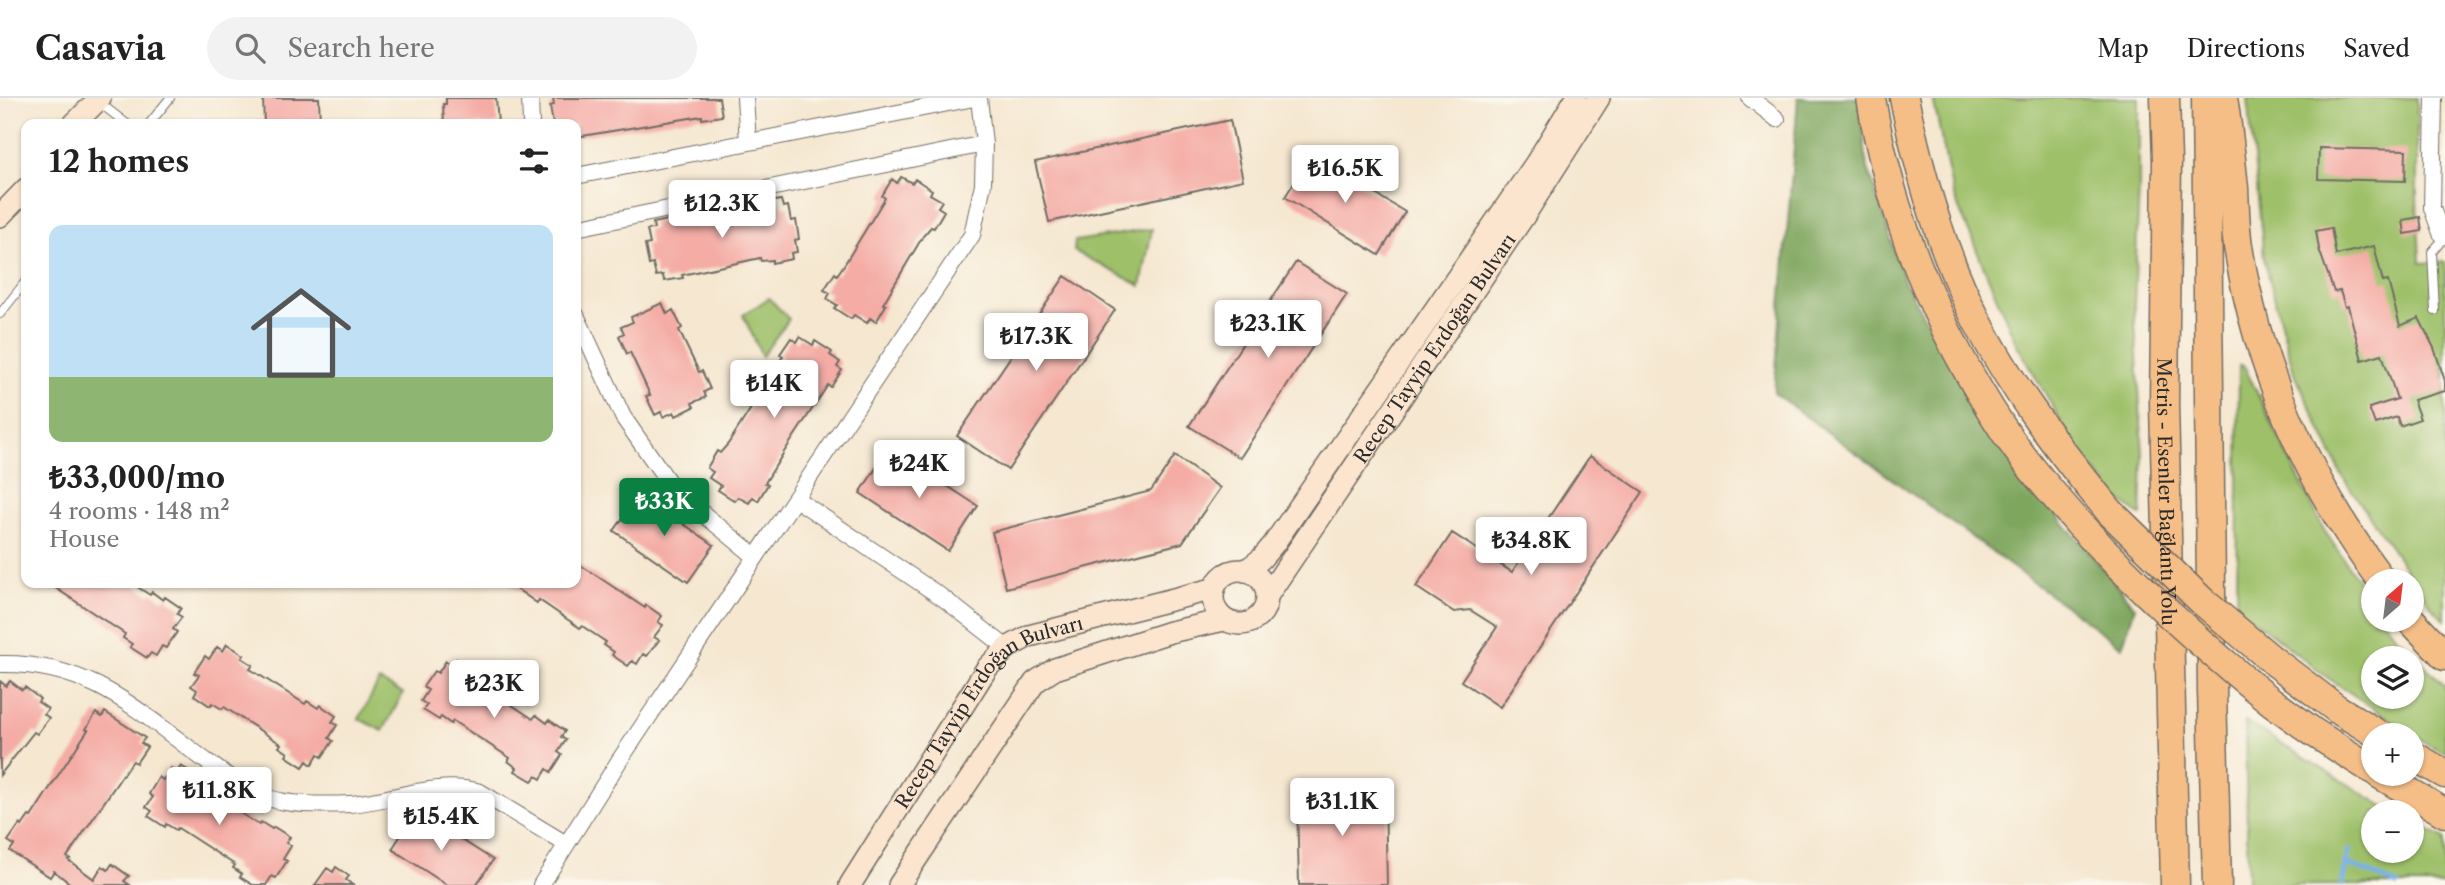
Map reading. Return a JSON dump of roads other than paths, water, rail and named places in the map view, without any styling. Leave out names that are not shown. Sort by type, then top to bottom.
[{"type":"highway","points":[[1871,98],[1889,182],[1908,242],[1930,297],[1967,372],[2004,431],[2038,477],[2147,596],[2272,702],[2361,762]]},
{"type":"highway","points":[[1905,98],[1928,198],[1976,320],[2057,446],[2111,513],[2202,601],[2272,659],[2337,709],[2361,724]]},
{"type":"highway","points":[[2151,98],[2167,161]]},
{"type":"highway","name":"Metris - Esenler Bağlantı Yolu","points":[[2165,98],[2167,161],[2164,403],[2175,885]]},
{"type":"highway","points":[[2206,98],[2212,690],[2217,885]]},
{"type":"highway","points":[[2223,98],[2229,136],[2238,245],[2255,329],[2277,394],[2304,455],[2354,545],[2373,569]]},
{"type":"highway","points":[[2422,632],[2445,656]]},
{"type":"highway","points":[[2424,762],[2445,774]]},
{"type":"highway","points":[[2399,786],[2445,813]]},
{"type":"street","points":[[530,98],[531,119]]},
{"type":"street","points":[[745,98],[748,142]]},
{"type":"street","points":[[581,175],[974,98]]},
{"type":"street","points":[[541,885],[972,235],[983,184],[984,144],[979,98]]},
{"type":"street","name":"Recep Tayyip Erdoğan Bulvarı","points":[[1245,570],[1261,559],[1273,545],[1536,163],[1576,98]]},
{"type":"street","name":"Recep Tayyip Erdoğan Bulvarı","points":[[1267,596],[1524,216],[1600,98]]},
{"type":"street","points":[[1750,98],[1777,119]]},
{"type":"street","points":[[2434,98],[2439,194],[2432,208],[2445,237]]},
{"type":"street","points":[[80,119],[101,100]]},
{"type":"street","points":[[92,119],[101,100]]},
{"type":"street","points":[[581,227],[984,144]]},
{"type":"street","points":[[0,200],[21,178]]},
{"type":"street","points":[[0,216],[21,193]]},
{"type":"street","points":[[581,326],[624,417],[674,490],[757,557]]},
{"type":"street","points":[[796,499],[943,598],[1007,648]]},
{"type":"street","points":[[1245,570],[1259,577],[1265,586],[1266,606],[1261,615],[1253,621],[1233,624],[1224,620],[1216,611],[1212,600],[1213,589],[1219,579],[1228,572],[1245,570]]},
{"type":"street","name":"Recep Tayyip Erdoğan Bulvarı","points":[[850,885],[987,668],[1007,648],[1030,636],[1213,589]]},
{"type":"street","name":"Recep Tayyip Erdoğan Bulvarı","points":[[899,885],[1035,681],[1055,669],[1170,632],[1224,620]]},
{"type":"street","points":[[0,664],[33,665],[66,671],[109,690],[240,785],[281,801],[349,804],[445,788],[466,788],[480,792],[566,844]]},
{"type":"lane","points":[[153,119],[170,98]]},
{"type":"lane","points":[[101,100],[122,119]]},
{"type":"lane","points":[[2435,311],[2432,252],[2445,237]]},
{"type":"lane","points":[[0,314],[21,287]]},
{"type":"waterway","points":[[2342,885],[2349,850]]},
{"type":"waterway","points":[[2346,863],[2397,885]]}]
